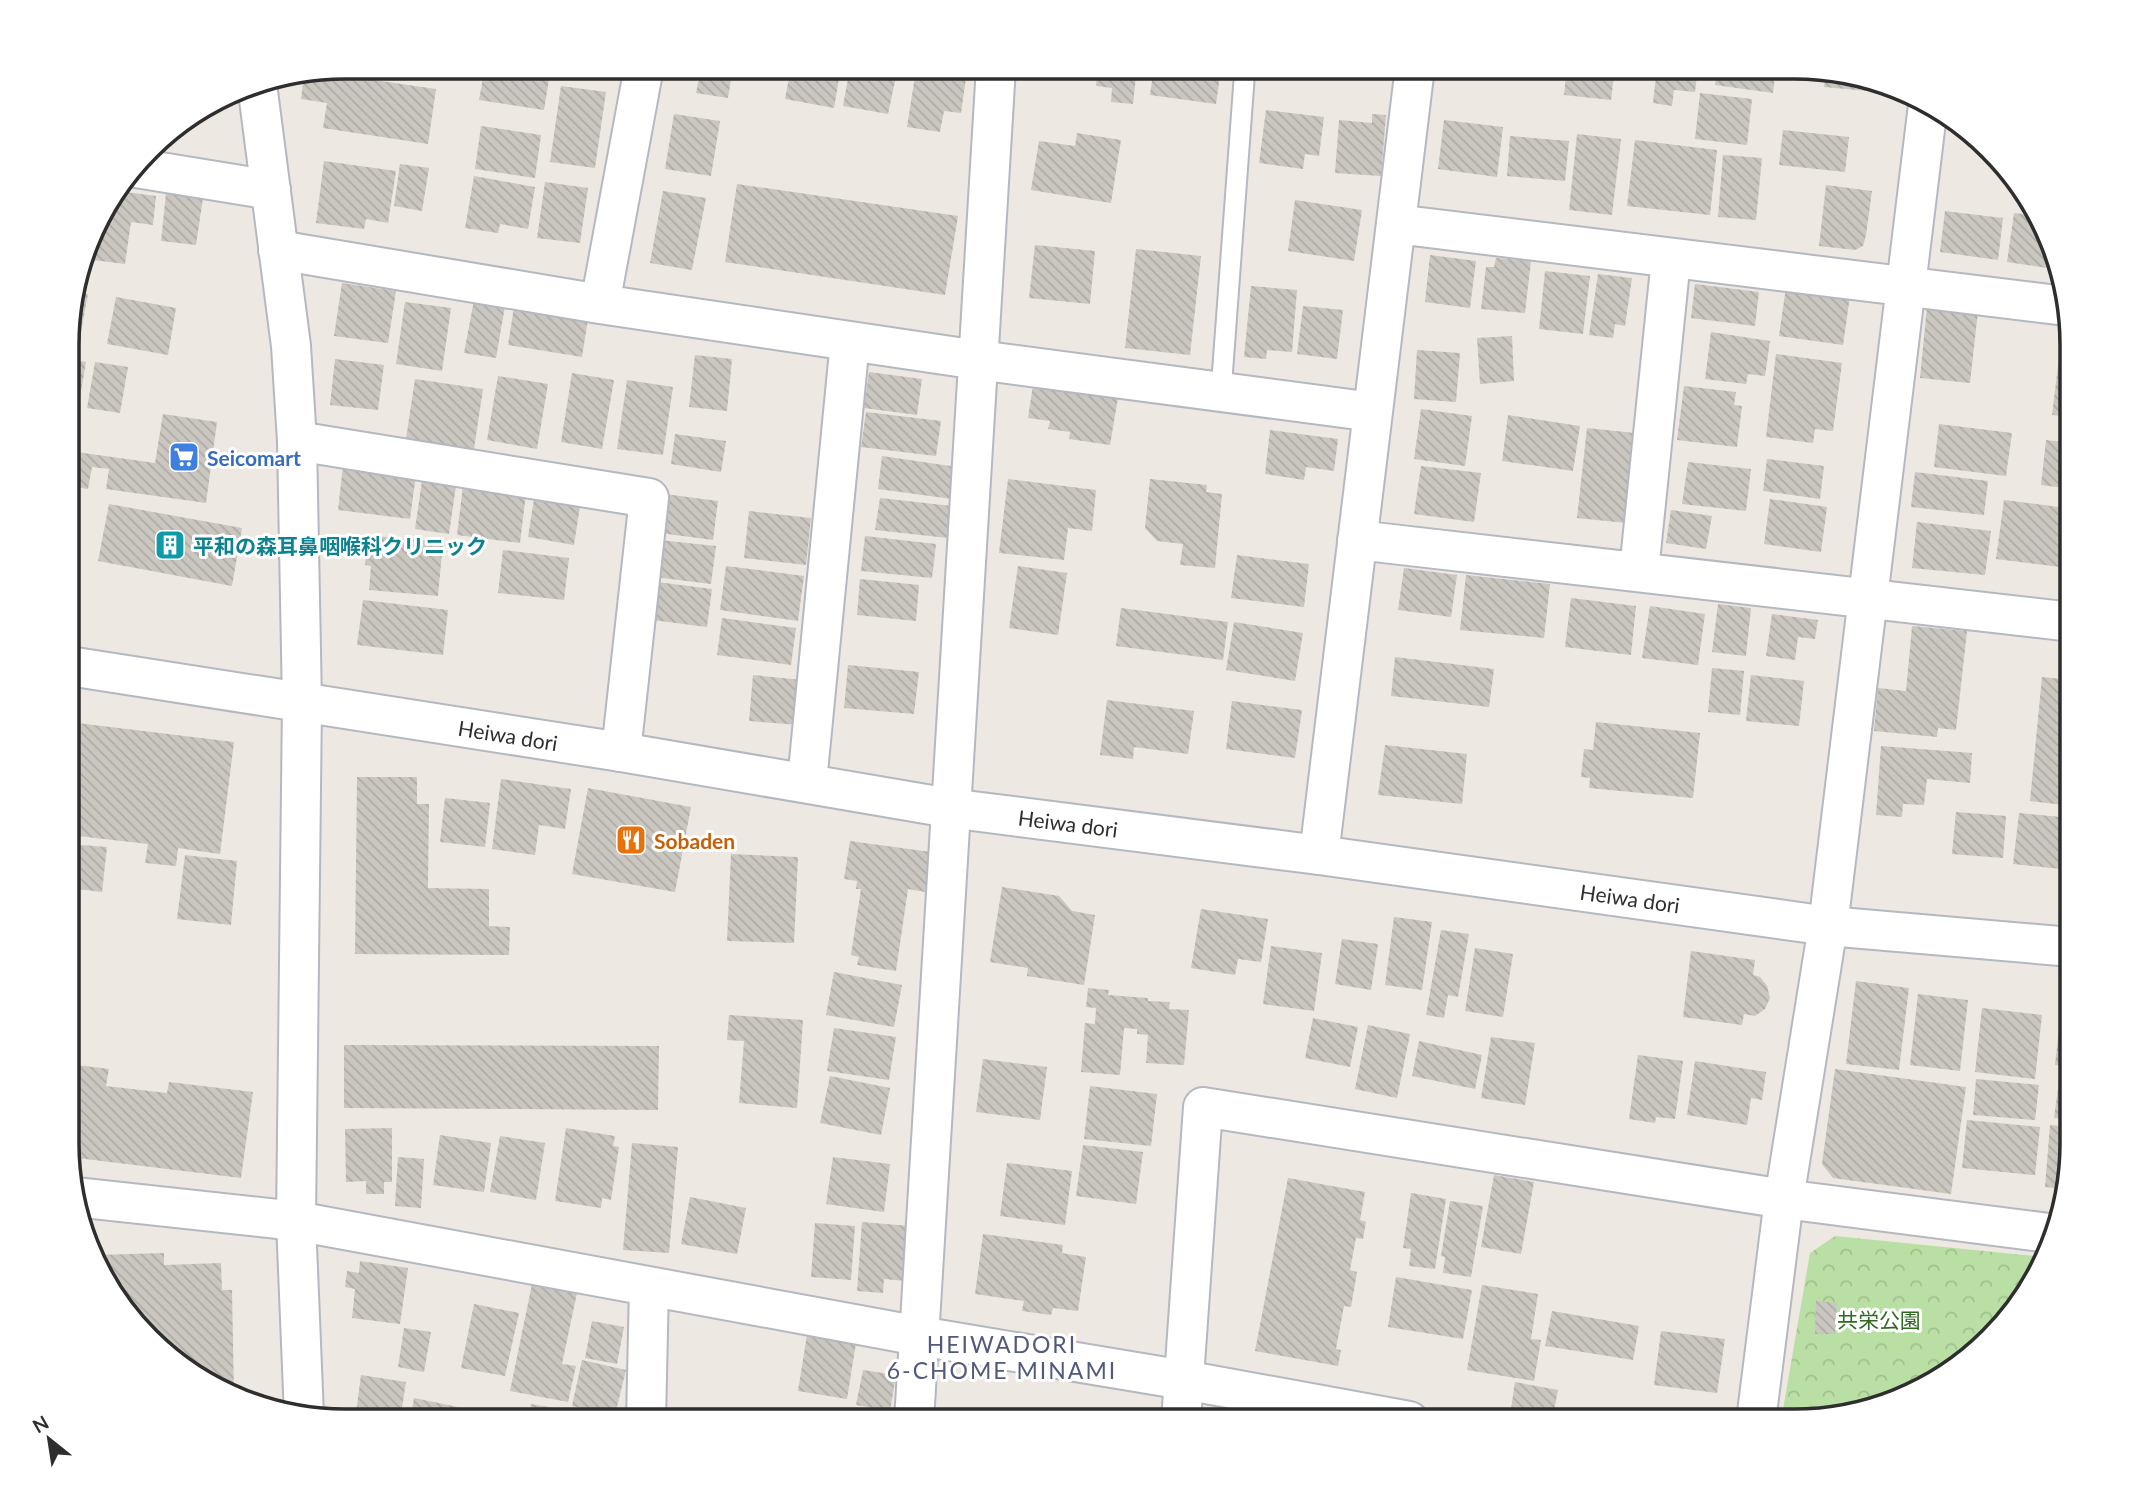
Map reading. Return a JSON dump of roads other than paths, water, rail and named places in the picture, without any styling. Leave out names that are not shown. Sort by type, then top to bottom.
[{"type":"street","points":[[600,304],[642,79]]},
{"type":"street","points":[[915,1409],[949,808],[995,79]]},
{"type":"street","points":[[1319,855],[1414,79]]},
{"type":"street","points":[[258,93],[291,346],[297,441],[302,703],[296,1221],[304,1406]]},
{"type":"street","points":[[1758,1409],[1784,1199],[1828,926],[1927,114]]},
{"type":"street","points":[[145,169],[271,190]]},
{"type":"street","points":[[1396,224],[2057,305]]},
{"type":"street","points":[[278,250],[600,304],[978,360],[1373,412]]},
{"type":"street","points":[[1639,572],[1671,259]]},
{"type":"street","points":[[807,782],[850,341]]},
{"type":"street","points":[[297,441],[649,498],[621,752]]},
{"type":"street","points":[[1357,541],[2060,621]]},
{"type":"street","name":"Heiwa dori","points":[[79,668],[807,782],[949,808],[1319,855],[1828,926],[2060,946]]},
{"type":"street","points":[[1182,1409],[1203,1107],[1784,1199],[2045,1232]]},
{"type":"street","points":[[85,1198],[296,1221],[919,1336],[1343,1409]]},
{"type":"street","points":[[646,1409],[649,1286]]},
{"type":"lane","points":[[1221,392],[1244,79]]},
{"type":"place","name":"Seicomart","points":[[184,457]]},
{"type":"place","name":"平和の森耳鼻咽喉科クリニック","points":[[170,545]]},
{"type":"place","name":"Sobaden","points":[[631,840]]},
{"type":"district","name":"HEIWADORI 6-CHOME MINAMI","points":[[1002,1357]]},
{"type":"park label","name":"共栄公園","points":[[1879,1319]]}]
